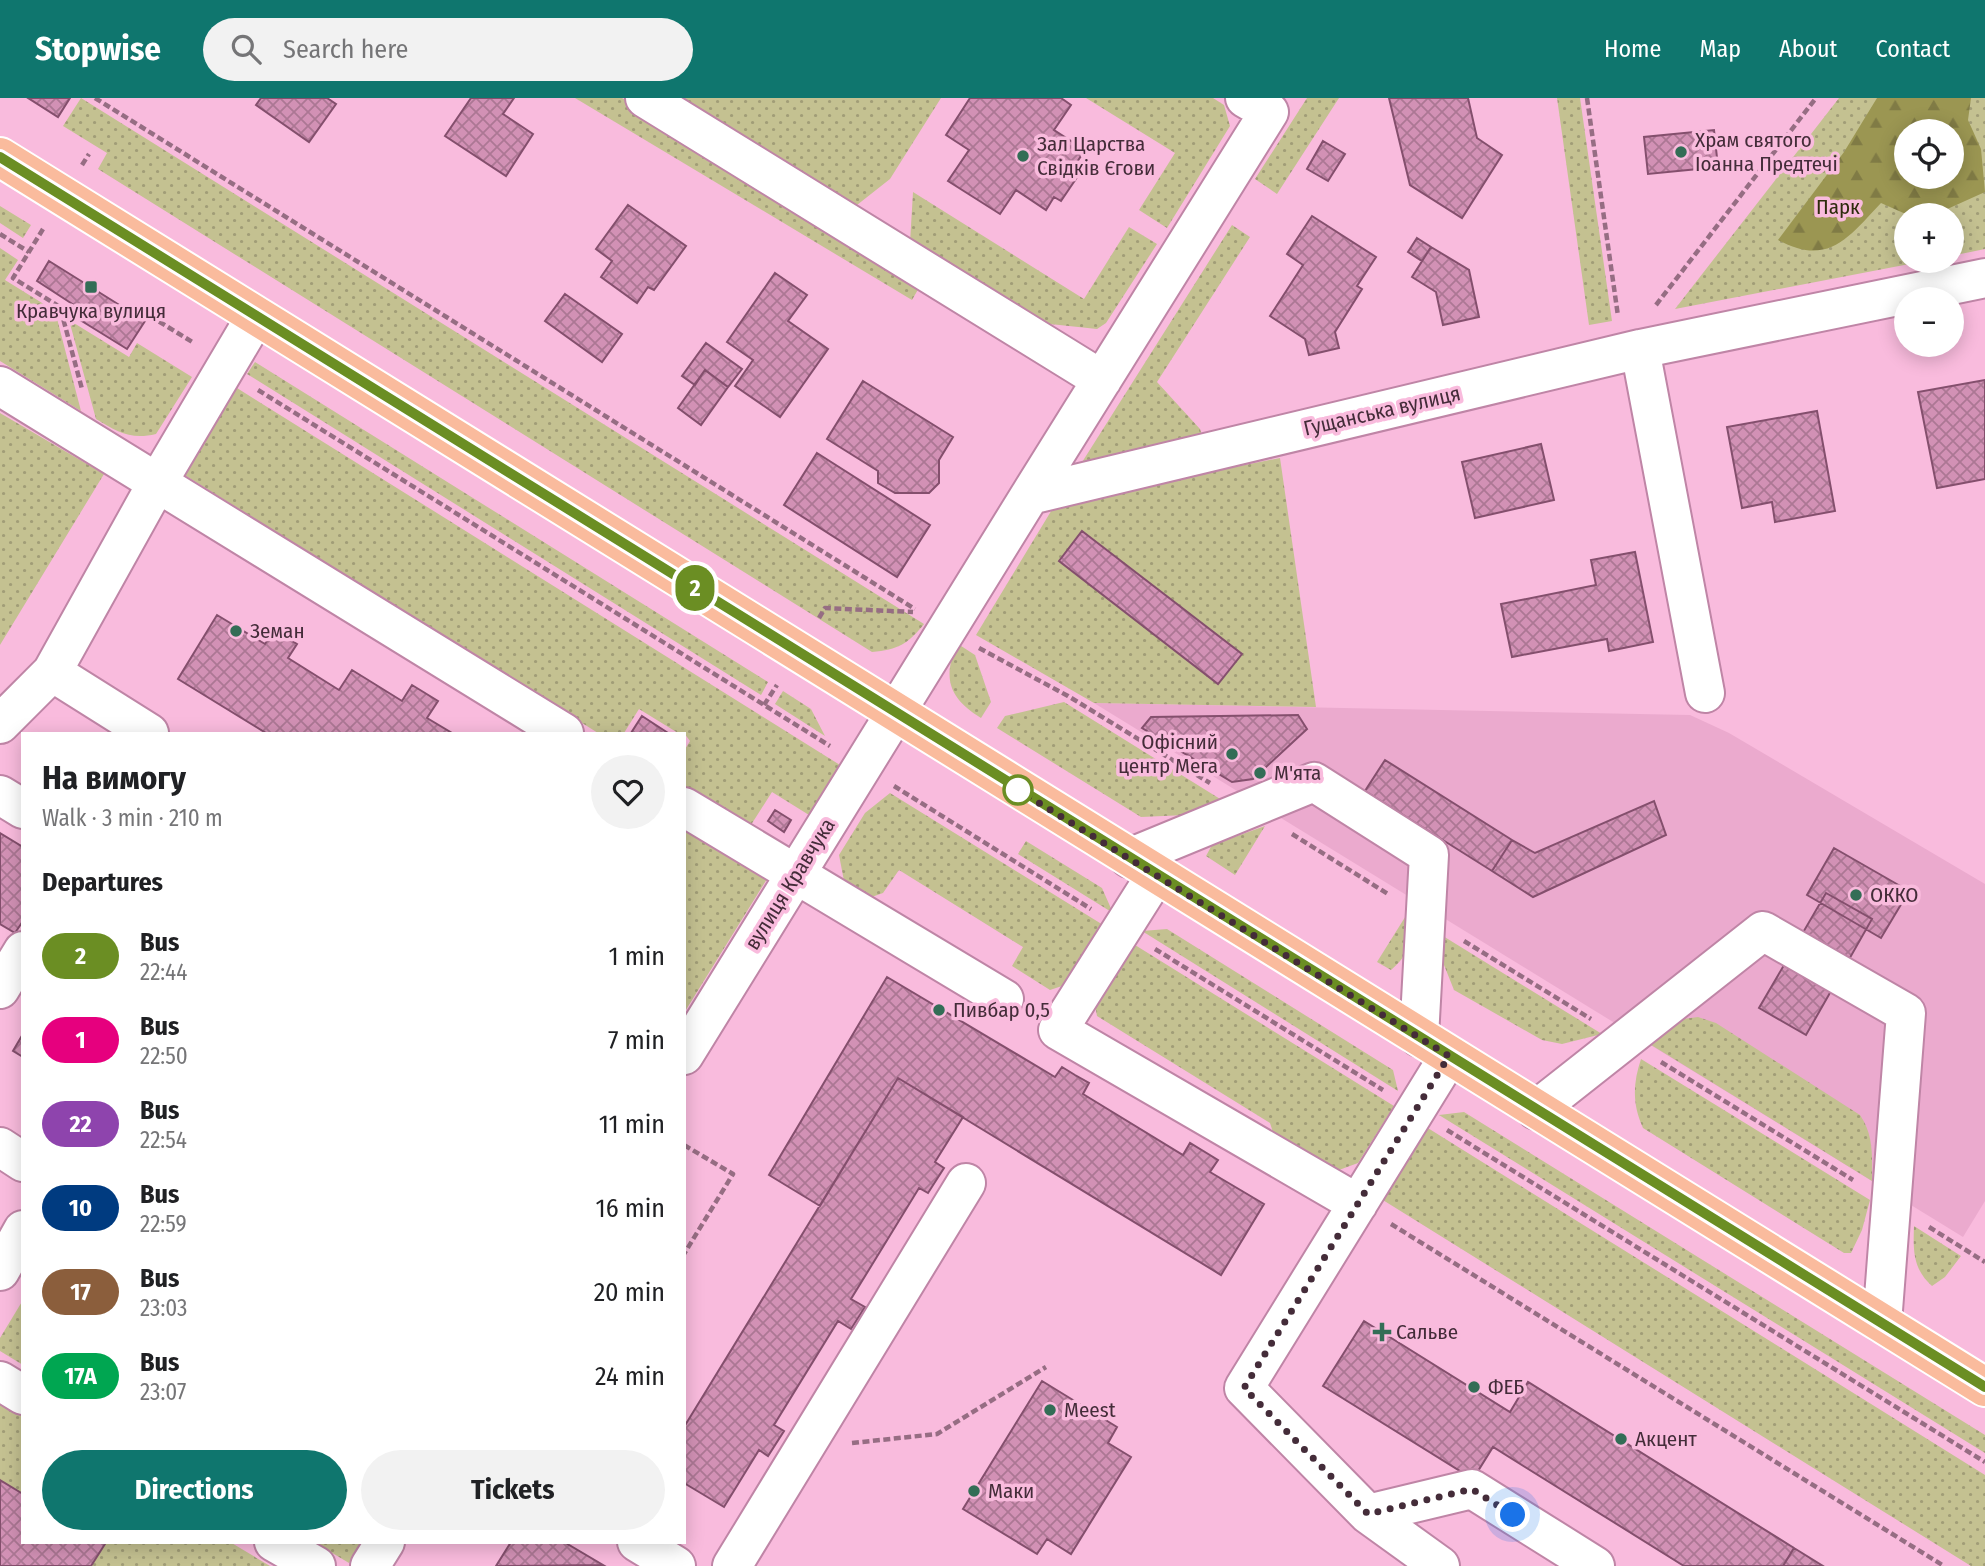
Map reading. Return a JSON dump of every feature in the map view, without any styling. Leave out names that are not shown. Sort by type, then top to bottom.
[{"type":"main road","points":[[0,157],[1985,1387]]},
{"type":"street","points":[[645,98],[1102,380]]},
{"type":"street","points":[[896,713],[946,628],[1102,380],[1264,103]]},
{"type":"street","name":"Гущанська вулиця","points":[[1030,495],[1640,349],[1985,278]]},
{"type":"street","points":[[0,724],[52,672],[156,485],[256,316]]},
{"type":"street","points":[[1640,349],[1705,693]]},
{"type":"street","points":[[0,386],[97,449],[562,732]]},
{"type":"street","points":[[52,672],[147,732]]},
{"type":"street","name":"вулиця Кравчука","points":[[686,1052],[896,713]]},
{"type":"street","points":[[1358,1204],[1058,1030],[1142,867],[1314,782],[1429,855],[1425,917],[1434,1047],[1416,1110],[1358,1204],[1244,1388],[1368,1514],[1440,1566]]},
{"type":"street","points":[[0,795],[21,808]]},
{"type":"street","points":[[686,808],[1004,999]]},
{"type":"street","points":[[1536,1110],[1763,931],[1906,1013],[1882,1323]]},
{"type":"street","points":[[0,989],[21,954]]},
{"type":"street","points":[[0,1147],[21,1161]]},
{"type":"street","points":[[732,1566],[967,1183]]},
{"type":"street","points":[[0,1271],[21,1234]]},
{"type":"street","points":[[0,1381],[21,1394]]},
{"type":"street","points":[[1368,1514],[1472,1489],[1595,1566]]},
{"type":"street","points":[[278,1544],[316,1566]]},
{"type":"street","points":[[370,1566],[384,1544]]},
{"type":"path","points":[[95,98],[946,628],[1068,696],[1985,1262]]},
{"type":"path","points":[[1587,98],[1619,320],[1640,349]]},
{"type":"path","points":[[1640,349],[1657,302],[1816,98]]},
{"type":"path","points":[[89,154],[13,278],[60,307],[97,449]]},
{"type":"path","points":[[0,234],[29,252]]},
{"type":"path","points":[[150,316],[863,766]]},
{"type":"path","points":[[1416,1110],[1985,1462]]},
{"type":"path","points":[[686,1146],[733,1174],[686,1251]]},
{"type":"path","points":[[1358,1204],[1944,1566]]},
{"type":"path","points":[[806,1448],[937,1434],[1046,1367]]},
{"type":"shaded area","points":[[1094,703],[1690,715],[1729,733],[1985,884],[1985,1201],[1963,1237]]},
{"type":"green space","points":[[81,98],[924,624],[902,644],[872,652],[98,169],[107,153],[63,126]]},
{"type":"green space","points":[[575,98],[622,98],[924,279],[912,300]]},
{"type":"green space","points":[[683,98],[941,98],[890,179],[857,205]]},
{"type":"green space","points":[[1086,98],[1213,98],[1224,105],[1230,126],[1167,228],[1139,210],[1175,153]]},
{"type":"green space","points":[[1307,98],[1339,98],[1277,194],[1255,179]]},
{"type":"green space","points":[[1557,98],[1580,98],[1612,321],[1589,325]]},
{"type":"green space","name":"Парк","points":[[1839,98],[1985,98],[1985,249],[1964,253],[1964,203],[1894,203],[1894,267],[1675,309]]},
{"type":"green space","points":[[1877,98],[1971,98],[1968,120],[1981,149],[1985,192],[1961,203],[1894,203],[1894,209],[1881,203],[1847,237],[1824,249],[1811,251],[1795,248],[1778,240],[1844,152]]},
{"type":"green space","points":[[913,192],[1084,299],[1129,227],[1157,244],[1106,323],[1097,329],[1050,324],[910,243]]},
{"type":"green space","points":[[0,206],[31,225],[23,238],[0,223]]},
{"type":"green space","points":[[1232,225],[1250,237],[1157,382],[1200,429],[1203,438],[1079,467]]},
{"type":"green space","points":[[0,248],[18,260],[5,280],[55,311],[81,411],[0,361]]},
{"type":"green space","points":[[69,320],[129,357],[137,343],[192,377],[156,434],[125,434],[96,419]]},
{"type":"green space","points":[[255,362],[768,682],[761,695],[247,374]]},
{"type":"green space","points":[[237,388],[840,765],[809,815],[772,792],[749,828],[686,788],[686,748],[690,741],[686,732],[676,732],[639,709],[625,732],[596,732],[183,474]]},
{"type":"green space","points":[[0,413],[104,474],[0,645]]},
{"type":"green space","points":[[1280,458],[1316,707],[1094,703],[976,635],[1056,503]]},
{"type":"green space","points":[[958,644],[975,655],[991,702],[981,718],[962,703],[951,687],[950,667]]},
{"type":"green space","points":[[783,691],[811,709],[825,736],[775,704]]},
{"type":"green space","points":[[1064,702],[1225,802],[1186,815],[1141,817],[997,728],[1005,716]]},
{"type":"green space","points":[[890,793],[1108,928],[1074,982],[1050,990],[1012,966],[1023,947],[899,870],[883,893],[866,899],[845,886],[839,855],[865,813]]},
{"type":"green space","points":[[1265,826],[1235,875],[1206,856],[1212,845]]},
{"type":"green space","points":[[686,829],[767,879],[686,1010]]},
{"type":"green space","points":[[1026,841],[1102,888],[1113,913],[1018,854]]},
{"type":"green space","points":[[1407,914],[1407,951],[1391,970],[1377,962]]},
{"type":"green space","points":[[1167,929],[1393,1070],[1398,1091],[1142,931]]},
{"type":"green space","points":[[1443,936],[1602,1034],[1562,1044],[1542,1040],[1454,990],[1442,960]]},
{"type":"green space","points":[[1127,940],[1394,1106],[1358,1163],[1339,1170],[1313,1170],[1278,1148],[1270,1123],[1097,1016],[1095,1005]]},
{"type":"green space","points":[[1698,1017],[1716,1023],[1860,1115],[1870,1138],[1872,1181],[1648,1043],[1676,1020]]},
{"type":"green space","points":[[1641,1059],[1870,1200],[1862,1230],[1851,1253],[1844,1253],[1643,1128],[1635,1094]]},
{"type":"green space","points":[[1464,1112],[1985,1435],[1985,1453],[1439,1115]]},
{"type":"green space","points":[[1423,1125],[1985,1475],[1985,1566],[1971,1566],[1378,1197]]},
{"type":"green space","points":[[1914,1226],[1961,1256],[1945,1277],[1932,1286],[1918,1266]]},
{"type":"green space","points":[[21,1303],[21,1364],[0,1351],[0,1338]]},
{"type":"green space","points":[[0,1402],[21,1415],[21,1493],[0,1480]]},
{"type":"green space","points":[[105,1544],[233,1544],[270,1566],[91,1566]]},
{"type":"green space","points":[[317,1544],[361,1544],[349,1563]]},
{"type":"building","points":[[28,98],[70,98],[58,117]]},
{"type":"building","points":[[261,98],[327,98],[336,104],[309,142],[256,105]]},
{"type":"building","points":[[471,98],[514,98],[503,114],[533,134],[506,176],[445,136]]},
{"type":"building","name":"Зал Царства Свідків Єгови","points":[[970,98],[1061,98],[1071,105],[1054,130],[1085,150],[1077,162],[1084,167],[1061,201],[1054,197],[1046,210],[1016,190],[1000,214],[948,181],[969,150],[946,135]]},
{"type":"building","points":[[1389,98],[1468,98],[1477,138],[1502,155],[1462,218],[1410,185]]},
{"type":"building","name":"Храм святого Іоанна Предтечі","points":[[1714,130],[1718,167],[1648,174],[1644,137]]},
{"type":"building","points":[[1323,141],[1345,154],[1328,181],[1307,169]]},
{"type":"building","points":[[628,205],[686,246],[654,290],[648,287],[637,303],[601,277],[612,261],[596,249]]},
{"type":"building","points":[[1312,216],[1376,257],[1357,286],[1362,289],[1335,332],[1339,348],[1309,355],[1305,339],[1270,316],[1303,265],[1287,254]]},
{"type":"building","points":[[1417,238],[1431,247],[1422,261],[1408,252]]},
{"type":"building","points":[[1431,247],[1469,270],[1479,317],[1443,325],[1436,292],[1412,277]]},
{"type":"building","points":[[49,261],[145,321],[127,349],[72,315],[77,307],[37,281]]},
{"type":"building","points":[[775,273],[807,295],[788,321],[828,349],[780,417],[735,386],[753,360],[727,342]]},
{"type":"building","points":[[565,294],[622,334],[602,362],[545,321]]},
{"type":"building","points":[[706,343],[742,369],[728,387],[705,370],[695,385],[682,376]]},
{"type":"building","points":[[705,370],[728,387],[701,425],[678,408]]},
{"type":"building","points":[[1985,380],[1985,479],[1937,488],[1918,392]]},
{"type":"building","points":[[863,381],[953,437],[939,460],[939,483],[929,493],[895,493],[878,483],[878,471],[827,439]]},
{"type":"building","points":[[1817,411],[1835,511],[1775,522],[1772,502],[1742,508],[1727,427]]},
{"type":"building","points":[[1541,444],[1554,500],[1475,518],[1462,462]]},
{"type":"building","points":[[817,453],[930,525],[897,577],[784,505]]},
{"type":"building","points":[[1082,531],[1242,654],[1218,684],[1059,561]]},
{"type":"building","points":[[1635,552],[1653,642],[1609,651],[1607,639],[1512,657],[1501,604],[1596,585],[1591,560]]},
{"type":"building","points":[[217,615],[265,644],[274,630],[297,644],[288,658],[339,690],[352,670],[402,701],[412,685],[438,701],[427,718],[450,732],[264,732],[178,679]]},
{"type":"building","name":"Офісний центр Мега","points":[[1298,715],[1307,729],[1253,779],[1232,782],[1142,728],[1151,717]]},
{"type":"building","points":[[642,716],[666,732],[632,732]]},
{"type":"building","points":[[1385,760],[1512,840],[1492,871],[1365,791]]},
{"type":"building","points":[[1654,801],[1666,835],[1533,897],[1492,871],[1512,840],[1535,853]]},
{"type":"building","points":[[775,810],[791,820],[784,832],[768,821]]},
{"type":"building","points":[[0,833],[21,846],[21,924],[15,933],[0,924]]},
{"type":"building","points":[[1834,848],[1909,891],[1881,938],[1807,895]]},
{"type":"building","points":[[1826,893],[1872,919],[1806,1035],[1759,1008]]},
{"type":"building","points":[[887,977],[1055,1077],[1062,1067],[1089,1083],[1083,1094],[1183,1155],[1190,1143],[1218,1160],[1210,1172],[1264,1204],[1221,1275],[898,1078],[820,1206],[769,1175]]},
{"type":"building","points":[[21,1037],[21,1056],[13,1051]]},
{"type":"building","points":[[898,1078],[963,1117],[935,1162],[944,1168],[928,1193],[919,1188],[851,1299],[865,1307],[851,1329],[838,1321],[774,1425],[784,1431],[768,1456],[759,1450],[724,1507],[686,1484],[686,1424]]},
{"type":"building","points":[[1364,1321],[1510,1412],[1528,1382],[1794,1548],[1783,1566],[1684,1566],[1493,1447],[1473,1479],[1323,1386]]},
{"type":"building","points":[[1042,1381],[1117,1427],[1108,1443],[1131,1457],[1071,1554],[1047,1539],[1037,1554],[963,1509]]},
{"type":"building","points":[[0,1480],[21,1493],[21,1544],[105,1544],[91,1566],[0,1566]]},
{"type":"building","points":[[510,1544],[567,1544],[603,1565],[496,1566]]},
{"type":"building","points":[[1794,1548],[1823,1566],[1783,1566]]},
{"type":"bus line","name":"2","points":[[0,157],[1985,1387]]},
{"type":"place","name":"Храм святого Іоанна Предтечі","points":[[1681,152]]},
{"type":"place","name":"Зал Царства Свідків Єгови","points":[[1023,156]]},
{"type":"place","name":"Кравчука вулиця","points":[[91,287]]},
{"type":"place","name":"Земан","points":[[236,631]]},
{"type":"place","name":"Офісний центр Мега","points":[[1232,754]]},
{"type":"place","name":"М'ята","points":[[1260,773]]},
{"type":"place","name":"ОККО","points":[[1856,895]]},
{"type":"place","name":"Пивбар 0,5","points":[[939,1010]]},
{"type":"place","name":"Сальве","points":[[1382,1332]]},
{"type":"place","name":"ФЕБ","points":[[1474,1387]]},
{"type":"place","name":"Meest","points":[[1050,1410]]},
{"type":"place","name":"Акцент","points":[[1621,1439]]},
{"type":"place","name":"Маки","points":[[974,1491]]},
{"type":"route","points":[[1018,790],[1449,1056],[1244,1388],[1368,1514],[1472,1489],[1513,1515]]}]
